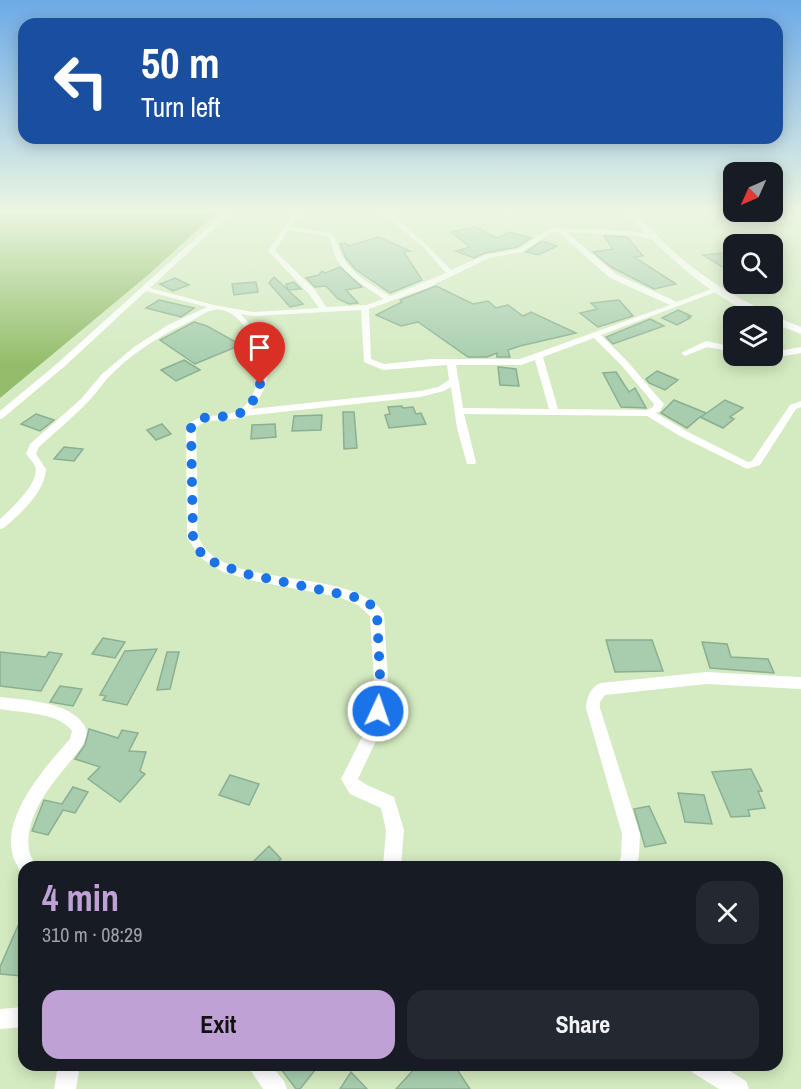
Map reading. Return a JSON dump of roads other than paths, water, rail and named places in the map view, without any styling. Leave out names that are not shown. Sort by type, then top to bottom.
[{"type":"street","points":[[0,416],[175,262]]},
{"type":"street","points":[[281,262],[312,292],[323,308]]},
{"type":"street","points":[[343,262],[361,280],[389,299]]},
{"type":"street","points":[[440,262],[449,272]]},
{"type":"street","points":[[146,289],[213,307],[267,314],[323,308],[365,308],[473,262]]},
{"type":"street","points":[[597,262],[616,278],[677,305]]},
{"type":"street","points":[[683,262],[717,290],[745,306]]},
{"type":"street","points":[[365,308],[365,352],[368,362],[383,367],[451,362],[512,363],[539,357],[717,290]]},
{"type":"street","points":[[0,525],[19,508],[41,477],[41,468],[31,454],[34,446],[84,401],[105,376],[132,354],[171,327],[213,307]]},
{"type":"street","points":[[234,311],[257,341],[265,362],[258,393],[242,413]]},
{"type":"street","points":[[783,324],[801,331]]},
{"type":"street","points":[[459,411],[649,413],[657,409],[659,404],[625,364],[595,334]]},
{"type":"street","points":[[686,353],[706,344],[723,348]]},
{"type":"street","points":[[783,353],[801,350]]},
{"type":"street","points":[[539,357],[554,411]]},
{"type":"street","points":[[451,362],[471,462]]},
{"type":"street","points":[[392,861],[395,830],[388,803],[375,795],[357,790],[349,779],[375,726],[381,697],[377,614],[371,605],[344,594],[246,574],[213,562],[202,555],[193,538],[191,427],[198,420],[206,417],[229,417],[242,413],[420,393],[441,389],[454,381]]},
{"type":"street","points":[[649,413],[684,434],[747,466],[756,463],[793,407],[801,404]]},
{"type":"street","points":[[629,861],[631,834],[593,708],[593,701],[601,689],[706,678],[801,684]]},
{"type":"street","points":[[0,703],[61,714],[73,720],[79,726],[80,733],[75,744],[23,801],[9,830],[10,849],[18,861]]},
{"type":"street","points":[[0,1019],[18,1018]]},
{"type":"street","points":[[65,1089],[68,1071]]},
{"type":"street","points":[[262,1071],[276,1089]]},
{"type":"street","points":[[710,1071],[738,1089]]}]
